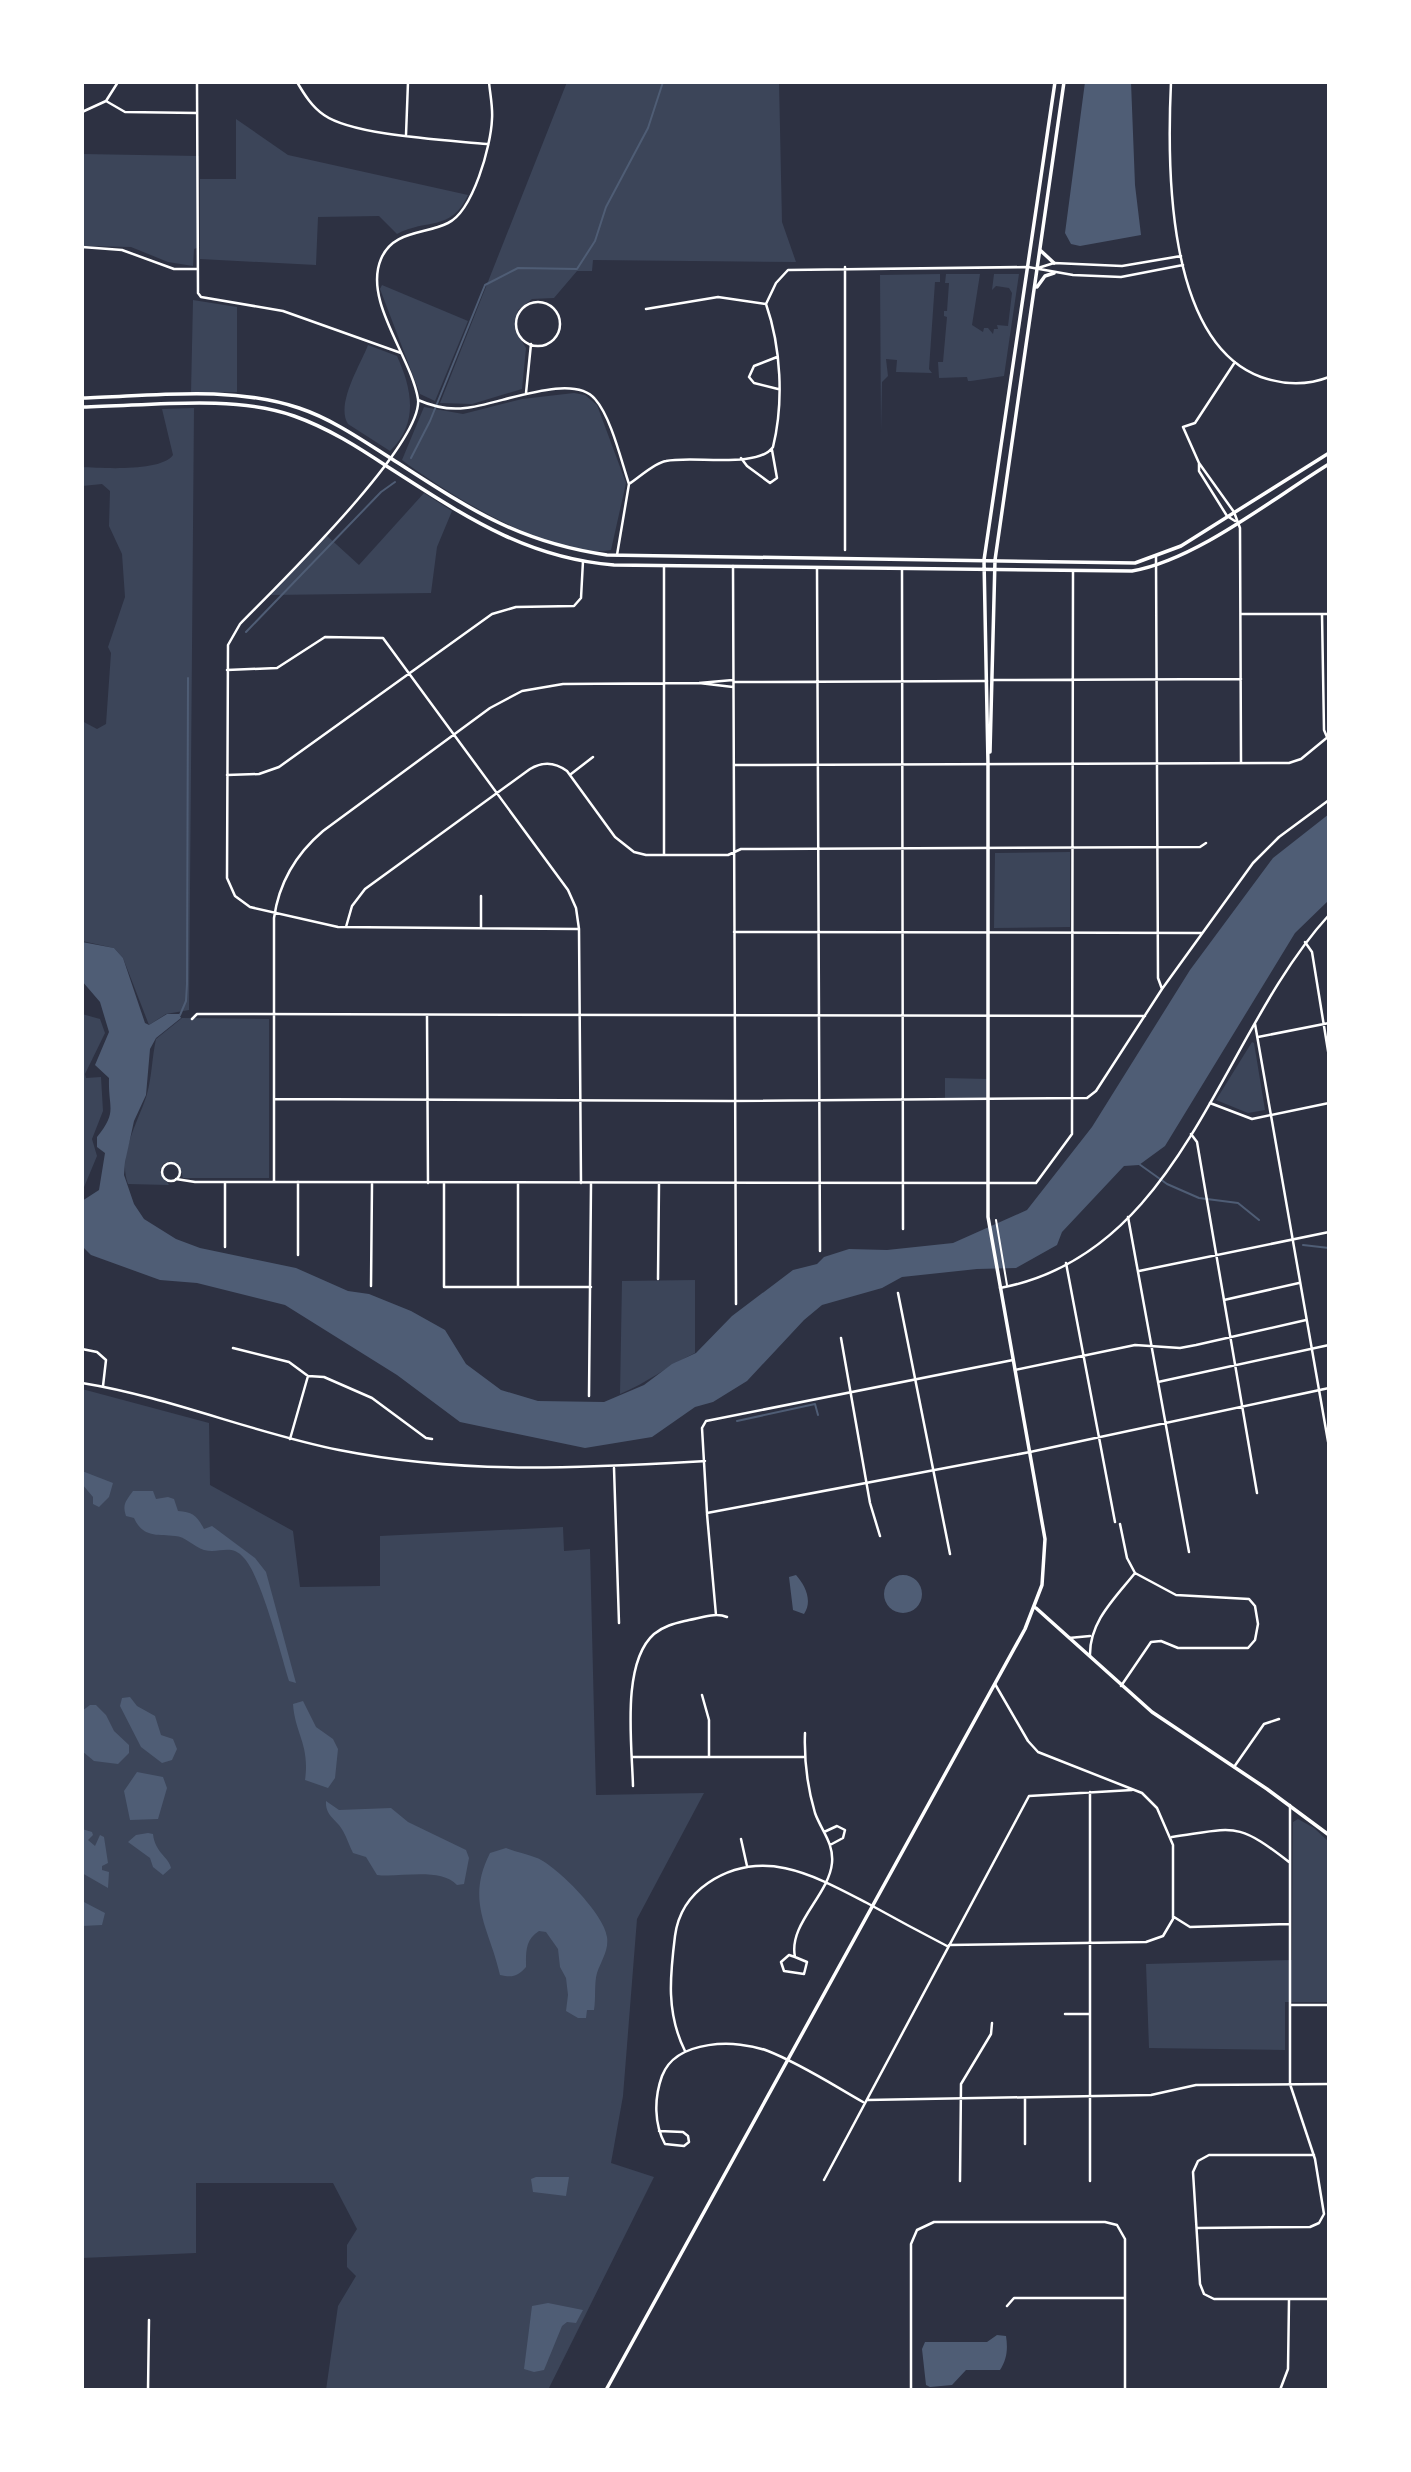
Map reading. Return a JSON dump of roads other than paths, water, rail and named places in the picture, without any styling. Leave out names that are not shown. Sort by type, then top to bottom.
[{"type":"main road","points":[[606,2390],[786,2061],[874,1907],[1036,1608],[1044,1578],[1045,1545],[989,1219],[988,764],[984,560],[1055,82]]},
{"type":"main road","points":[[988,764],[993,680],[995,560],[1064,82]]},
{"type":"main road","points":[[1040,250],[1054,262]]},
{"type":"main road","points":[[1034,292],[1042,279],[1054,273]]},
{"type":"main road","points":[[82,398],[219,395],[275,401],[332,422],[516,533],[561,548],[617,555],[1115,564],[1156,557],[1181,546],[1329,453]]},
{"type":"main road","points":[[82,407],[229,404],[263,408],[329,431],[504,537],[543,553],[583,561],[664,566],[1115,573],[1156,566],[1184,554],[1329,464]]},
{"type":"main road","points":[[1314,462],[1319,470]]},
{"type":"main road","points":[[1036,1608],[1152,1712],[1290,1805],[1329,1835]]},
{"type":"street","points":[[82,112],[106,101],[118,82]]},
{"type":"street","points":[[197,82],[198,293],[201,297],[283,311],[401,353]]},
{"type":"street","points":[[297,82],[308,100],[326,117],[345,125],[488,145]]},
{"type":"street","points":[[406,135],[408,82]]},
{"type":"street","points":[[489,82],[492,114],[488,145],[472,191],[460,215],[445,224],[395,241],[380,260],[376,280],[378,293],[418,400],[411,427],[386,466],[235,630],[227,648],[226,873],[235,896],[250,907],[346,927],[579,929]]},
{"type":"street","points":[[1171,82],[1172,168],[1181,256],[1204,324],[1220,348],[1235,362],[1256,375],[1284,383],[1306,383],[1329,377]]},
{"type":"street","points":[[106,101],[125,112],[197,113]]},
{"type":"street","points":[[82,247],[122,250],[174,269],[198,269]]},
{"type":"street","points":[[1038,268],[1054,262],[1122,267],[1181,256]]},
{"type":"street","points":[[741,458],[747,466],[770,483],[777,478],[772,450],[778,389],[777,357],[773,325],[766,304],[776,282],[788,270],[845,267],[1028,267],[1054,273],[1121,277],[1183,265]]},
{"type":"street","points":[[845,267],[845,550]]},
{"type":"street","points":[[646,309],[718,297],[766,304]]},
{"type":"street","points":[[535,302],[548,304],[560,318],[558,333],[549,343],[531,344],[518,331],[520,312],[535,302]]},
{"type":"street","points":[[526,394],[531,344]]},
{"type":"street","points":[[777,357],[754,366],[749,377],[754,383],[778,389]]},
{"type":"street","points":[[1235,362],[1195,423],[1183,428],[1199,463],[1234,512],[1241,533],[1241,763]]},
{"type":"street","points":[[418,400],[439,407],[469,408],[526,394],[581,389],[594,396],[602,407],[629,484],[617,555]]},
{"type":"street","points":[[629,484],[664,461],[741,458],[767,454],[772,450]]},
{"type":"street","points":[[1199,463],[1199,471],[1227,516],[1237,522]]},
{"type":"street","points":[[1156,557],[1158,978],[1162,989]]},
{"type":"street","points":[[226,775],[255,775],[276,769],[498,611],[516,607],[574,606],[581,596],[583,561]]},
{"type":"street","points":[[664,566],[664,855]]},
{"type":"street","points":[[733,566],[736,1304]]},
{"type":"street","points":[[817,568],[820,1251]]},
{"type":"street","points":[[902,569],[902,1229]]},
{"type":"street","points":[[176,1179],[180,1172],[178,1167],[173,1164],[166,1165],[164,1177],[176,1179],[225,1182],[1036,1183],[1070,1139],[1073,1098],[1073,572]]},
{"type":"street","points":[[1241,614],[1329,614]]},
{"type":"street","points":[[734,765],[1297,762],[1328,736],[1324,730],[1322,614]]},
{"type":"street","points":[[227,670],[277,668],[322,638],[384,639],[569,892],[579,929],[581,1184]]},
{"type":"street","points":[[993,680],[1241,680]]},
{"type":"street","points":[[274,1182],[275,913],[289,871],[310,842],[508,697],[540,686],[733,681],[987,681]]},
{"type":"street","points":[[698,683],[733,687]]},
{"type":"street","points":[[570,775],[593,757]]},
{"type":"street","points":[[346,927],[350,909],[361,892],[541,764],[555,764],[570,775],[622,845],[640,854],[728,855],[740,849],[818,848],[1200,847],[1206,843]]},
{"type":"street","points":[[274,1099],[1087,1098],[1096,1091],[1162,989],[1259,855],[1329,800]]},
{"type":"street","points":[[481,896],[481,928]]},
{"type":"street","points":[[1000,1288],[1066,1263],[1098,1244],[1128,1217],[1158,1184],[1306,942],[1329,915]]},
{"type":"street","points":[[734,932],[1202,933]]},
{"type":"street","points":[[1306,942],[1312,952],[1329,1057]]},
{"type":"street","points":[[192,1020],[196,1014],[1145,1016]]},
{"type":"street","points":[[427,1015],[428,1183]]},
{"type":"street","points":[[1258,1037],[1329,1023]]},
{"type":"street","points":[[1255,1024],[1329,1447]]},
{"type":"street","points":[[1209,1102],[1248,1119],[1329,1103]]},
{"type":"street","points":[[1191,1134],[1196,1140],[1257,1493]]},
{"type":"street","points":[[225,1182],[225,1247]]},
{"type":"street","points":[[298,1182],[298,1255]]},
{"type":"street","points":[[371,1286],[372,1183]]},
{"type":"street","points":[[444,1183],[444,1287],[590,1287]]},
{"type":"street","points":[[518,1184],[518,1287]]},
{"type":"street","points":[[589,1396],[591,1184]]},
{"type":"street","points":[[659,1184],[659,1279]]},
{"type":"street","points":[[1128,1217],[1189,1552]]},
{"type":"street","points":[[996,1220],[1007,1286]]},
{"type":"street","points":[[1139,1271],[1329,1232]]},
{"type":"street","points":[[1066,1263],[1115,1522]]},
{"type":"street","points":[[1223,1300],[1299,1283]]},
{"type":"street","points":[[898,1293],[950,1554]]},
{"type":"street","points":[[1015,1370],[1130,1346],[1180,1348],[1306,1320]]},
{"type":"street","points":[[841,1338],[872,1513],[880,1535]]},
{"type":"street","points":[[1158,1382],[1329,1345]]},
{"type":"street","points":[[233,1348],[289,1362],[308,1376],[327,1378],[372,1398],[426,1438],[432,1439]]},
{"type":"street","points":[[82,1349],[97,1352],[106,1360],[103,1386]]},
{"type":"street","points":[[716,1615],[702,1427],[710,1419],[1013,1360]]},
{"type":"street","points":[[290,1439],[308,1376]]},
{"type":"street","points":[[82,1383],[103,1386],[290,1439],[373,1457],[446,1466],[517,1470],[614,1468],[705,1461]]},
{"type":"street","points":[[708,1513],[1030,1452],[1329,1388]]},
{"type":"street","points":[[614,1468],[618,1623]]},
{"type":"street","points":[[1120,1524],[1127,1558],[1135,1573],[1176,1595],[1249,1598],[1255,1606],[1258,1629],[1254,1641],[1245,1649],[1178,1648],[1153,1642],[1120,1686]]},
{"type":"street","points":[[1090,1656],[1090,1636],[1135,1573]]},
{"type":"street","points":[[633,1786],[632,1692],[635,1671],[647,1642],[660,1629],[716,1615],[727,1617]]},
{"type":"street","points":[[1069,1637],[1090,1636]]},
{"type":"street","points":[[685,2050],[673,2021],[670,1990],[678,1920],[687,1902],[702,1888],[725,1873],[747,1866],[785,1866],[826,1881],[949,1946],[1155,1940],[1165,1934],[1174,1917],[1172,1838],[1152,1801],[1133,1790],[1038,1752],[1026,1738],[995,1684]]},
{"type":"street","points":[[702,1695],[709,1720],[709,1757]]},
{"type":"street","points":[[1234,1767],[1264,1724],[1279,1719]]},
{"type":"street","points":[[795,1957],[799,1935],[832,1866],[830,1845],[815,1811],[804,1757],[805,1733]]},
{"type":"street","points":[[632,1757],[804,1757]]},
{"type":"street","points":[[824,2180],[1026,1801],[1035,1793],[1133,1790]]},
{"type":"street","points":[[1090,1792],[1090,2181]]},
{"type":"street","points":[[1197,2228],[1310,2227],[1320,2221],[1325,2209],[1314,2155],[1290,2084],[1290,1805]]},
{"type":"street","points":[[824,1832],[838,1826],[845,1830],[843,1839],[830,1845]]},
{"type":"street","points":[[1172,1838],[1244,1830],[1289,1862]]},
{"type":"street","points":[[741,1839],[747,1866]]},
{"type":"street","points":[[1174,1917],[1192,1927],[1289,1924]]},
{"type":"street","points":[[789,1955],[795,1957],[807,1962],[804,1975],[781,1969],[783,1959],[789,1955]]},
{"type":"street","points":[[1289,2005],[1329,2005]]},
{"type":"street","points":[[1065,2014],[1090,2014]]},
{"type":"street","points":[[960,2181],[962,2081],[991,2034],[992,2023]]},
{"type":"street","points":[[659,2131],[683,2132],[688,2136],[688,2142],[684,2146],[668,2146],[659,2131],[657,2110],[663,2074],[670,2062],[685,2050],[710,2045],[754,2048],[866,2101],[1158,2095],[1196,2085],[1329,2084]]},
{"type":"street","points":[[1025,2098],[1025,2144]]},
{"type":"street","points":[[1314,2155],[1209,2155],[1198,2161],[1193,2172],[1200,2285],[1204,2294],[1217,2299],[1329,2299]]},
{"type":"street","points":[[911,2390],[911,2244],[914,2233],[925,2224],[1115,2223],[1125,2239],[1125,2390]]},
{"type":"street","points":[[1007,2306],[1014,2298],[1125,2298]]},
{"type":"street","points":[[1280,2390],[1288,2369],[1289,2300]]},
{"type":"street","points":[[148,2390],[149,2319]]},
{"type":"waterway","points":[[411,458],[430,421],[485,285],[518,268],[577,269],[595,241],[606,207],[648,128],[663,82]]},
{"type":"waterway","points":[[246,632],[381,492],[395,482]]},
{"type":"waterway","points":[[180,1015],[186,1001],[187,984],[188,678]]},
{"type":"waterway","points":[[1139,1164],[1167,1184],[1199,1198],[1238,1203],[1259,1220]]},
{"type":"waterway","points":[[1303,1245],[1329,1248]]},
{"type":"waterway","points":[[737,1421],[815,1404],[818,1415]]}]
